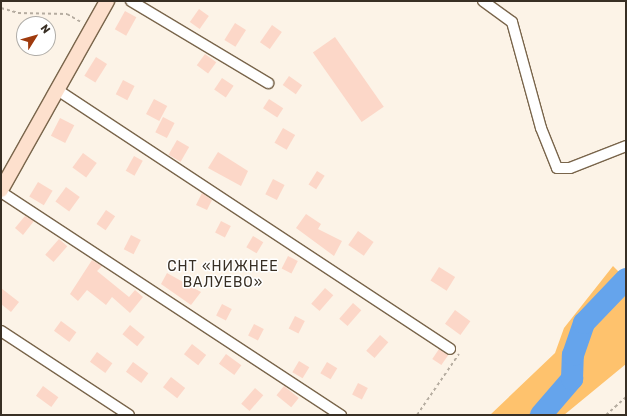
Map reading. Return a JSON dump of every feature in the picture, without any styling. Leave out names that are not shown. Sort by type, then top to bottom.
[{"type":"street","points":[[107,1],[90,28],[1,191],[341,415]]},
{"type":"street","points":[[131,1],[268,83]]},
{"type":"street","points":[[483,1],[512,22],[541,128],[557,168],[570,168],[626,146]]},
{"type":"street","points":[[56,89],[450,349]]},
{"type":"street","points":[[1,331],[129,415]]},
{"type":"path","points":[[1,8],[18,13],[67,14],[90,28]]},
{"type":"path","points":[[417,415],[459,359],[460,355],[450,349]]},
{"type":"path","points":[[606,415],[626,397]]},
{"type":"shaded area","points":[[613,266],[626,279],[626,364],[564,415],[490,415],[555,353],[564,328]]},
{"type":"water","points":[[557,399],[550,415],[528,415],[544,403]]},
{"type":"building","points":[[199,9],[209,16],[200,29],[190,22]]},
{"type":"building","points":[[125,11],[136,17],[126,36],[115,29]]},
{"type":"building","points":[[235,23],[246,30],[235,47],[224,40]]},
{"type":"building","points":[[272,25],[282,32],[270,49],[260,42]]},
{"type":"building","points":[[335,37],[384,107],[362,122],[313,52]]},
{"type":"building","points":[[205,54],[216,62],[208,74],[197,65]]},
{"type":"building","points":[[96,57],[107,64],[95,83],[84,76]]},
{"type":"building","points":[[289,76],[302,85],[296,94],[283,85]]},
{"type":"building","points":[[222,78],[234,86],[226,97],[214,90]]},
{"type":"building","points":[[123,80],[135,86],[127,100],[116,94]]},
{"type":"building","points":[[154,99],[167,106],[159,121],[146,114]]},
{"type":"building","points":[[269,99],[283,108],[277,117],[263,108]]},
{"type":"building","points":[[163,117],[175,123],[167,138],[155,132]]},
{"type":"building","points":[[60,118],[74,125],[65,143],[51,136]]},
{"type":"building","points":[[283,128],[295,135],[287,150],[274,143]]},
{"type":"building","points":[[177,140],[189,147],[181,162],[168,155]]},
{"type":"building","points":[[218,152],[248,171],[241,186],[208,168]]},
{"type":"building","points":[[83,153],[97,163],[86,178],[72,168]]},
{"type":"building","points":[[134,156],[143,161],[135,176],[126,171]]},
{"type":"building","points":[[317,171],[325,176],[316,189],[309,185]]},
{"type":"building","points":[[273,179],[285,185],[277,200],[265,194]]},
{"type":"building","points":[[38,182],[53,191],[44,205],[29,197]]},
{"type":"building","points":[[66,187],[80,197],[69,212],[55,202]]},
{"type":"building","points":[[202,193],[212,200],[207,210],[196,205]]},
{"type":"building","points":[[106,210],[115,216],[106,230],[96,224]]},
{"type":"building","points":[[306,214],[321,224],[318,229],[342,241],[334,256],[296,228]]},
{"type":"building","points":[[25,216],[34,221],[23,235],[15,228]]},
{"type":"building","points":[[221,221],[231,226],[225,238],[215,233]]},
{"type":"building","points":[[358,231],[374,242],[364,256],[348,245]]},
{"type":"building","points":[[131,235],[141,240],[134,254],[124,249]]},
{"type":"building","points":[[253,236],[263,242],[257,253],[246,247]]},
{"type":"building","points":[[59,239],[67,246],[54,262],[45,255]]},
{"type":"building","points":[[288,256],[298,261],[291,273],[282,268]]},
{"type":"building","points":[[92,260],[102,266],[97,271],[129,297],[135,290],[143,297],[130,313],[112,297],[106,305],[87,290],[78,301],[70,294]]},
{"type":"building","points":[[439,267],[455,277],[447,291],[431,281]]},
{"type":"building","points":[[167,273],[201,292],[191,305],[161,284]]},
{"type":"building","points":[[1,288],[19,302],[11,312],[1,304]]},
{"type":"building","points":[[325,288],[333,295],[320,311],[311,304]]},
{"type":"building","points":[[353,303],[361,310],[348,326],[339,319]]},
{"type":"building","points":[[222,304],[232,309],[226,321],[216,316]]},
{"type":"building","points":[[455,310],[470,321],[460,335],[445,324]]},
{"type":"building","points":[[295,316],[305,321],[298,333],[289,328]]},
{"type":"building","points":[[61,321],[76,332],[69,342],[54,331]]},
{"type":"building","points":[[254,324],[264,329],[258,341],[248,336]]},
{"type":"building","points":[[130,325],[145,337],[137,346],[122,334]]},
{"type":"building","points":[[380,335],[388,342],[375,358],[366,351]]},
{"type":"building","points":[[192,344],[206,355],[198,365],[184,354]]},
{"type":"building","points":[[439,349],[448,355],[441,365],[432,359]]},
{"type":"building","points":[[97,352],[112,363],[105,373],[90,362]]},
{"type":"building","points":[[226,354],[241,365],[234,375],[219,364]]},
{"type":"building","points":[[299,361],[309,367],[303,378],[292,372]]},
{"type":"building","points":[[133,362],[148,373],[141,383],[126,372]]},
{"type":"building","points":[[327,362],[337,368],[331,379],[320,373]]},
{"type":"building","points":[[171,377],[185,388],[177,398],[163,387]]},
{"type":"building","points":[[358,383],[368,388],[362,400],[352,395]]},
{"type":"building","points":[[43,386],[58,397],[51,407],[36,396]]},
{"type":"building","points":[[284,386],[299,398],[291,407],[276,395]]},
{"type":"building","points":[[255,388],[263,395],[250,411],[241,404]]},
{"type":"waterway","points":[[541,415],[572,379],[573,355],[584,323],[626,279]]},
{"type":"district","name":"СНТ «НИЖНЕЕ ВАЛУЕВО»","points":[[223,276]]}]
